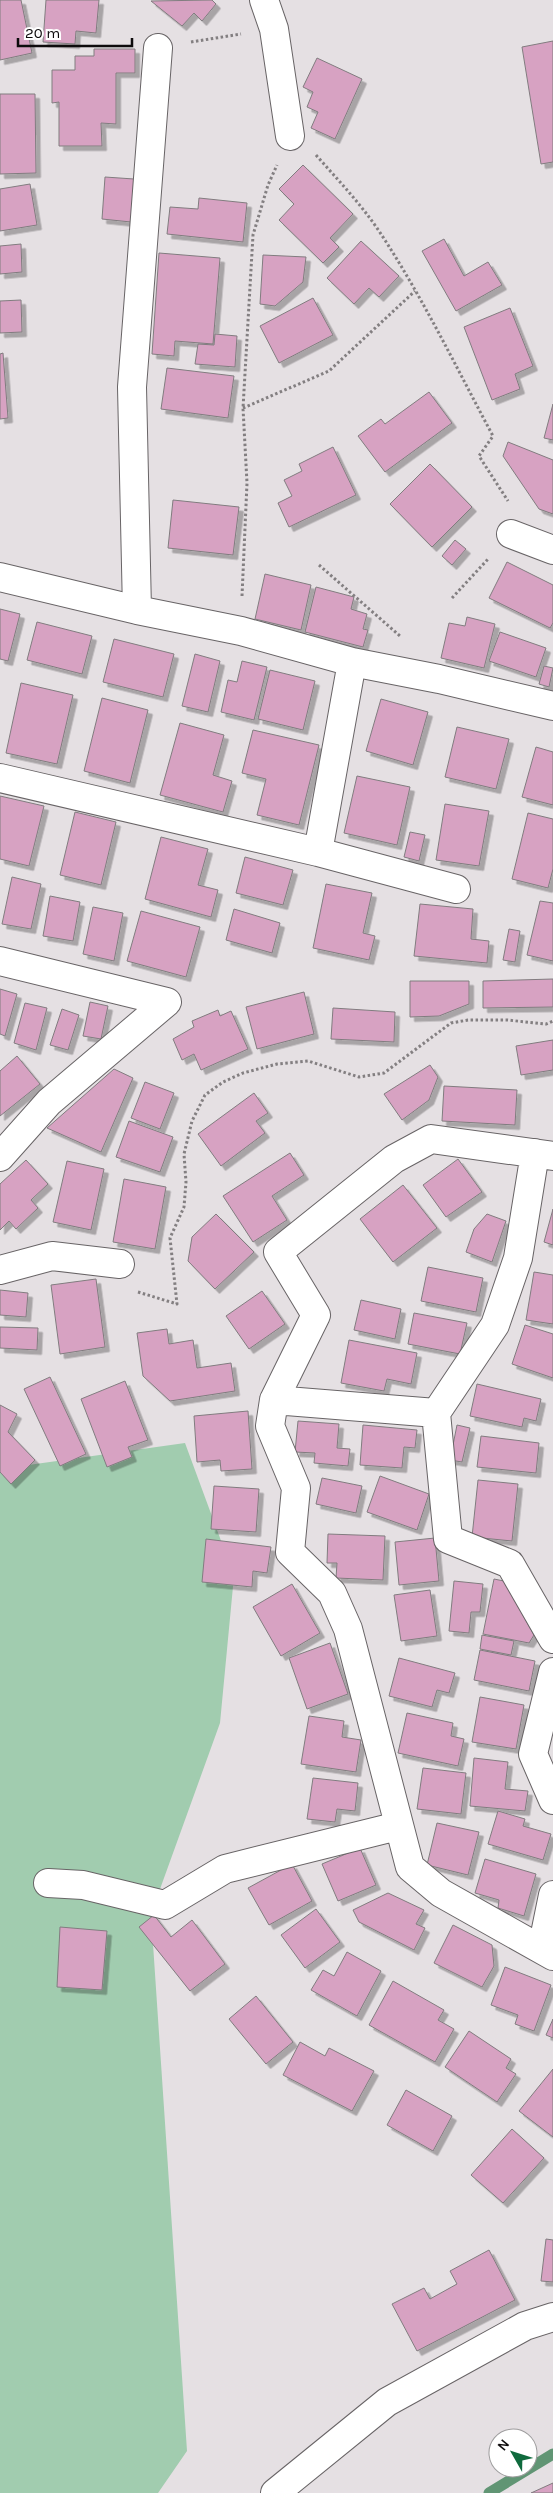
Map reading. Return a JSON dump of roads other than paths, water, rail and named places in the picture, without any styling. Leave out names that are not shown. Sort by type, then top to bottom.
[{"type":"street","points":[[264,0],[274,29],[290,136]]},
{"type":"street","points":[[137,610],[132,386],[158,48]]},
{"type":"street","points":[[511,534],[553,550]]},
{"type":"street","points":[[0,577],[137,610],[241,631],[352,662],[439,679],[553,706]]},
{"type":"street","points":[[318,852],[352,662]]},
{"type":"street","points":[[0,778],[318,852],[456,889]]},
{"type":"street","points":[[0,961],[167,1002],[49,1102],[0,1158]]},
{"type":"street","points":[[553,1639],[510,1564],[448,1540],[436,1413],[495,1325],[518,1258],[544,1154],[431,1139],[394,1159],[278,1252],[316,1315],[274,1400],[270,1426],[296,1488],[290,1552],[332,1593],[348,1629],[410,1867],[441,1893],[547,1953],[553,1895]]},
{"type":"street","points":[[0,1270],[52,1256],[120,1264]]},
{"type":"street","points":[[274,1400],[436,1413]]},
{"type":"street","points":[[551,1690],[533,1754],[553,1800]]},
{"type":"street","points":[[48,1883],[83,1885],[165,1904],[225,1869],[398,1826]]},
{"type":"street","points":[[275,2493],[387,2402],[525,2326],[553,2317]]},
{"type":"waterway","points":[[489,2493],[553,2454]]}]
